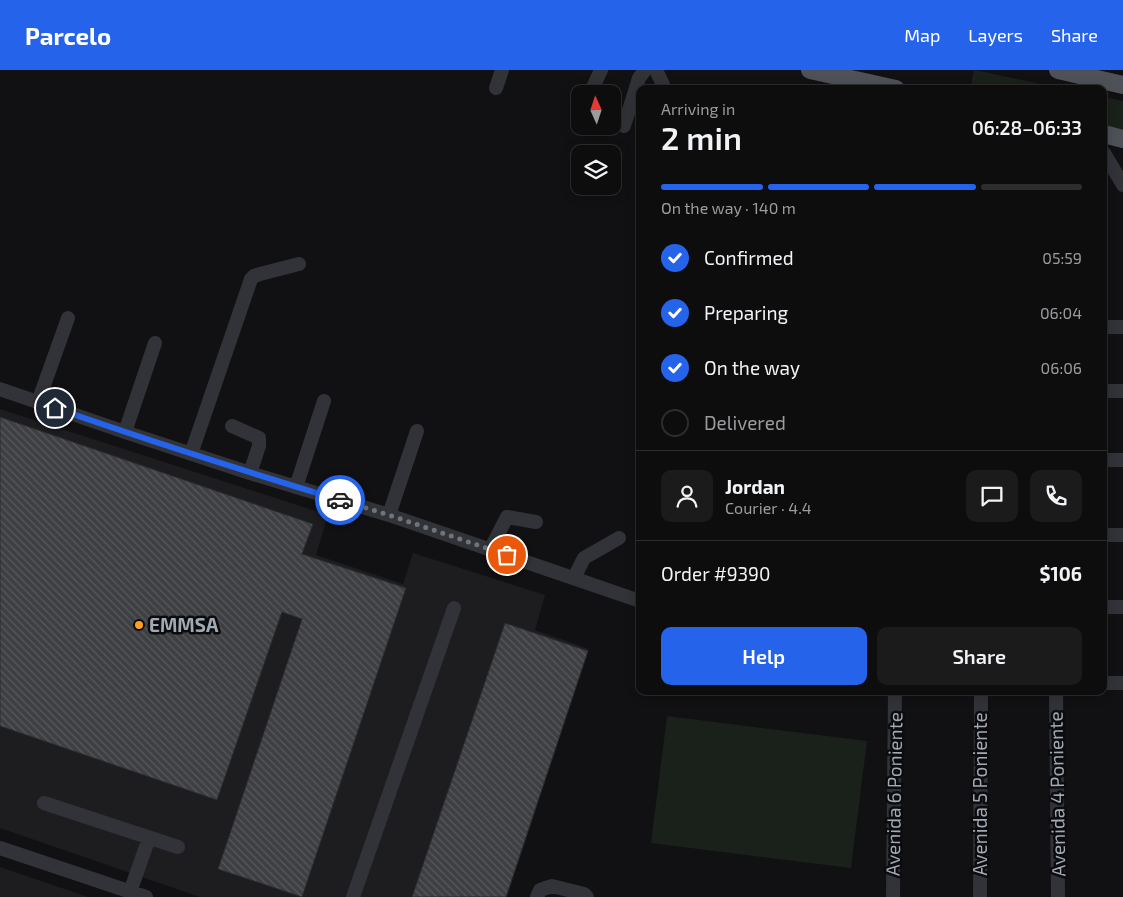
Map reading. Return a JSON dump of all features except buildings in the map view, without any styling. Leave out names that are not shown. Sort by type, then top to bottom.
[{"type":"main road","points":[[810,70],[842,83],[860,85]]},
{"type":"main road","points":[[1058,70],[1091,74],[1123,85]]},
{"type":"main road","points":[[1107,135],[1123,139]]},
{"type":"street","points":[[496,88],[502,70]]},
{"type":"street","points":[[594,85],[601,70]]},
{"type":"street","points":[[624,126],[638,78],[645,70]]},
{"type":"street","points":[[656,70],[663,85]]},
{"type":"street","points":[[1107,158],[1123,185]]},
{"type":"street","points":[[191,454],[251,279],[260,274],[299,264]]},
{"type":"street","points":[[38,402],[68,318]]},
{"type":"street","points":[[1107,327],[1123,327]]},
{"type":"street","points":[[125,432],[155,343]]},
{"type":"street","points":[[0,389],[191,454],[389,515],[636,600]]},
{"type":"street","points":[[1107,391],[1123,391]]},
{"type":"street","points":[[296,487],[324,401]]},
{"type":"street","points":[[232,426],[259,438],[259,446],[250,473]]},
{"type":"street","points":[[389,515],[417,431]]},
{"type":"street","points":[[1107,460],[1123,460]]},
{"type":"street","points":[[490,550],[506,517],[536,522]]},
{"type":"street","points":[[1107,535],[1123,535]]},
{"type":"street","points":[[574,578],[584,558],[619,538]]},
{"type":"street","points":[[1107,607],[1123,607]]},
{"type":"street","points":[[353,897],[454,608]]},
{"type":"street","points":[[1107,683],[1123,683]]},
{"type":"street","name":"Avenida 6 Poniente","points":[[893,897],[895,695]]},
{"type":"street","name":"Avenida 5 Poniente","points":[[980,897],[981,695]]},
{"type":"street","name":"Avenida 4 Poniente","points":[[1056,695],[1058,897]]},
{"type":"street","points":[[44,803],[178,847]]},
{"type":"street","points":[[130,892],[148,838]]},
{"type":"street","points":[[0,848],[146,897]]},
{"type":"street","points":[[537,897],[540,890],[552,886],[584,894],[587,897]]},
{"type":"shaded area","points":[[975,70],[1045,85],[971,85]]},
{"type":"shaded area","points":[[1107,98],[1123,101],[1123,134],[1107,131]]},
{"type":"shaded area","points":[[0,409],[328,515],[316,555],[403,584],[413,553],[545,595],[535,630],[589,649],[507,897],[200,897],[0,828]]},
{"type":"shaded area","points":[[667,716],[867,741],[851,868],[651,843]]},
{"type":"shaded area","points":[[0,867],[88,897],[0,897]]},
{"type":"way so far","points":[[340,500],[507,555]]},
{"type":"place","name":"EMMSA","points":[[139,625]]},
{"type":"route","points":[[55,408],[340,500]]}]
